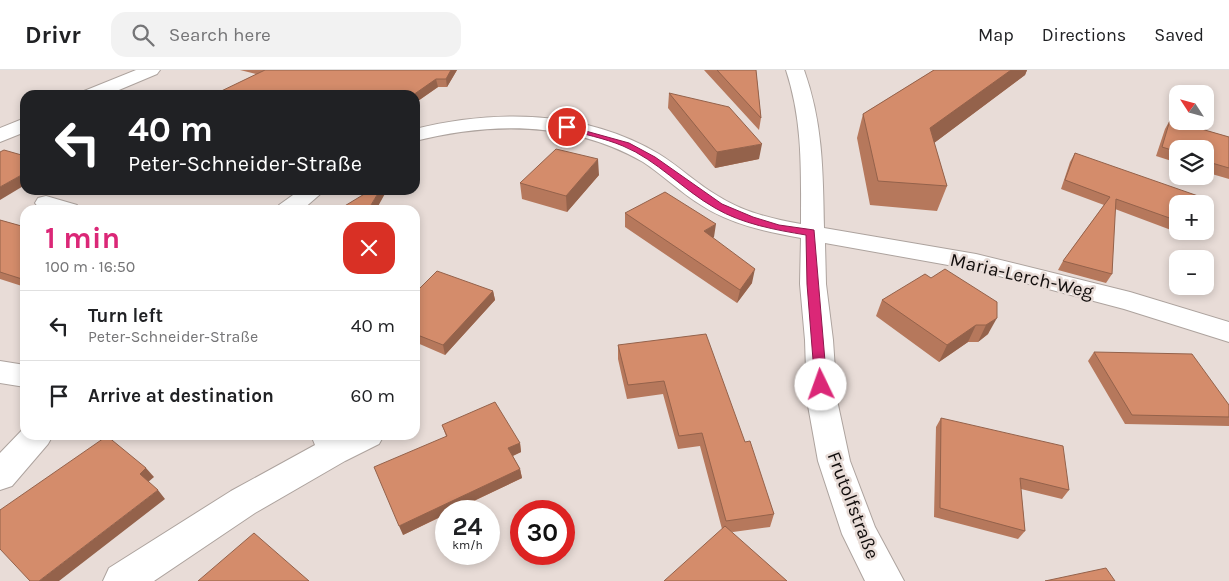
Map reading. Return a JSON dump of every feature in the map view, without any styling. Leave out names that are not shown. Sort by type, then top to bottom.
[{"type":"street","points":[[103,90],[151,70]]},
{"type":"street","name":"Frutolfstraße","points":[[795,70],[802,91],[810,136],[813,284],[819,340],[822,400],[834,461],[860,534],[885,581]]},
{"type":"street","name":"Maria-Lerch-Weg","points":[[420,134],[442,128],[504,121],[534,122],[582,131],[626,144],[652,159],[718,206],[749,219],[778,227],[1002,269],[1130,301],[1229,332]]},
{"type":"street","points":[[0,136],[20,126]]},
{"type":"street","points":[[294,205],[307,195]]},
{"type":"street","points":[[46,203],[53,205]]},
{"type":"street","points":[[0,372],[20,375]]},
{"type":"street","points":[[0,476],[32,440]]},
{"type":"street","points":[[122,581],[331,443],[345,440]]},
{"type":"building","points":[[265,70],[451,70],[446,79],[436,79],[420,90],[223,90]]},
{"type":"building","points":[[717,70],[756,70],[761,118]]},
{"type":"building","points":[[934,70],[1011,70],[930,128],[947,186],[878,181],[863,114]]},
{"type":"building","points":[[669,93],[729,107],[762,144],[717,152]]},
{"type":"building","points":[[1169,123],[1169,130],[1205,130],[1229,137],[1229,168],[1214,164],[1214,140],[1169,140],[1169,149],[1162,147]]},
{"type":"building","points":[[556,149],[598,159],[566,196],[520,183]]},
{"type":"building","points":[[4,150],[20,155],[20,176],[0,187],[0,152]]},
{"type":"building","points":[[1075,153],[1195,195],[1169,195],[1169,218],[1116,199],[1112,274],[1063,261],[1110,197],[1065,180]]},
{"type":"building","points":[[665,192],[716,224],[704,231],[755,269],[740,290],[625,213]]},
{"type":"building","points":[[363,195],[377,195],[371,205],[346,205]]},
{"type":"building","points":[[0,220],[20,226],[20,278],[0,272]]},
{"type":"building","points":[[945,269],[997,302],[997,318],[986,325],[976,325],[947,345],[882,300],[925,274],[931,278]]},
{"type":"building","points":[[437,271],[493,291],[443,345],[420,336],[420,288]]},
{"type":"building","points":[[706,334],[745,442],[750,441],[774,514],[726,521],[702,433],[679,436],[664,381],[628,385],[618,345]]},
{"type":"building","points":[[1094,352],[1192,354],[1229,405],[1229,417],[1132,415]]},
{"type":"building","points":[[495,402],[520,443],[508,448],[520,469],[454,500],[435,500],[435,509],[399,526],[374,467],[447,436],[442,425]]},
{"type":"building","points":[[941,418],[1063,446],[1069,490],[1020,478],[1025,531],[940,508]]},
{"type":"building","points":[[101,440],[112,440],[146,468],[140,474],[158,490],[39,581],[30,581],[0,549],[0,510]]},
{"type":"building","points":[[725,526],[787,581],[664,581]]},
{"type":"building","points":[[254,533],[309,581],[198,581]]},
{"type":"building","points":[[1106,568],[1115,581],[1045,581]]},
{"type":"route","points":[[567,127],[626,144],[652,159],[673,176],[718,206],[749,219],[778,227],[811,232],[821,385]]}]
